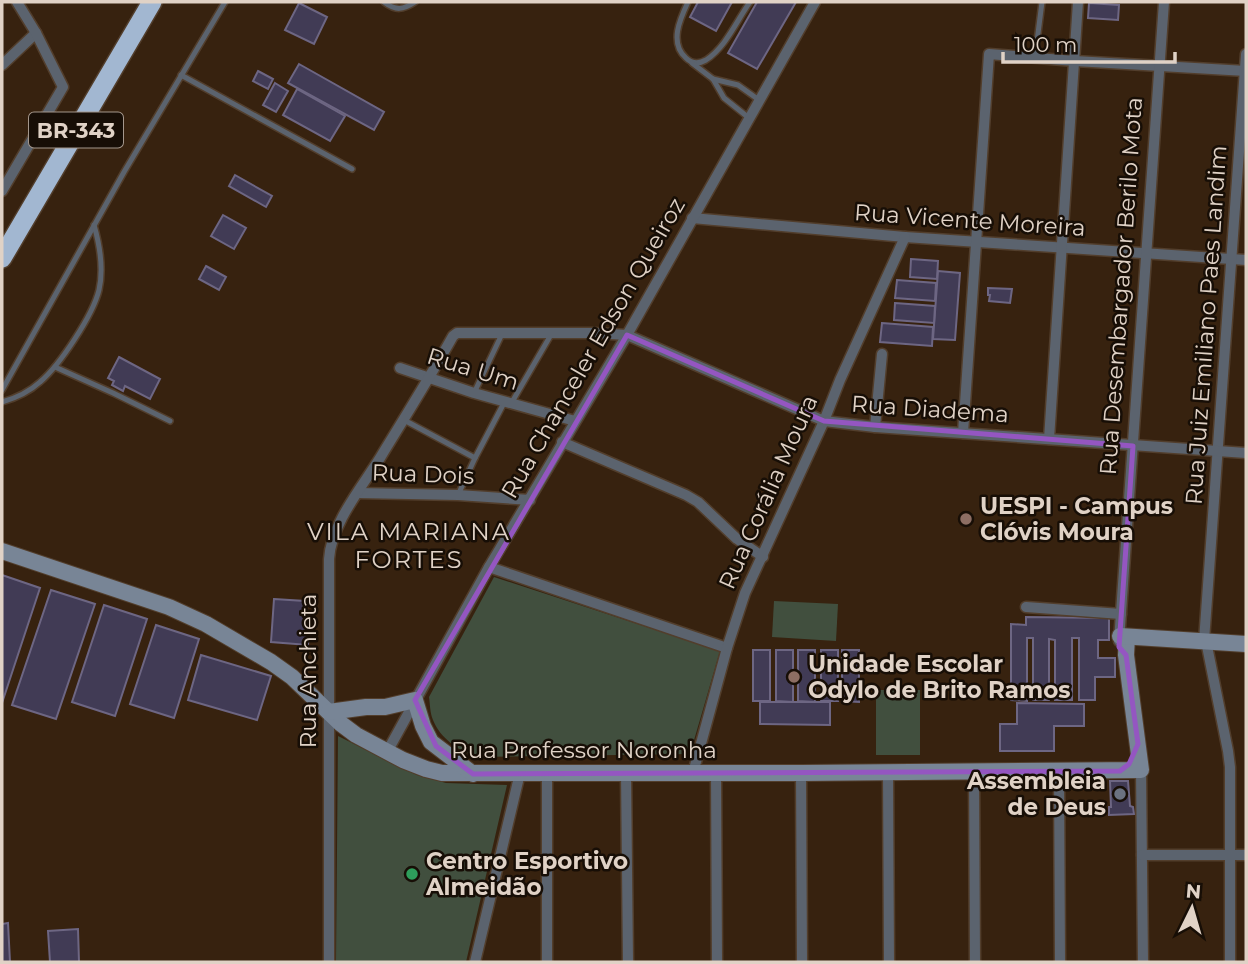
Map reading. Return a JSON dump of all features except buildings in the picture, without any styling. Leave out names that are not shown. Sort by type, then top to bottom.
[{"type":"highway","name":"BR-343","points":[[2,258],[152,2]]},
{"type":"street","points":[[2,191],[63,87],[18,2]]},
{"type":"street","name":"Rua Chanceler Edson Queiroz","points":[[387,752],[489,567],[627,335],[815,2]]},
{"type":"street","points":[[1049,439],[1079,2]]},
{"type":"street","name":"Rua Desembargador Berilo Mota","points":[[1141,770],[1121,614],[1164,2]]},
{"type":"street","points":[[2,65],[36,33]]},
{"type":"street","points":[[963,433],[988,56],[991,53],[1074,61],[1246,71]]},
{"type":"street","name":"Rua Juiz Emiliano Paes Landim","points":[[1230,962],[1230,767],[1205,641],[1246,54]]},
{"type":"street","name":"Rua Vicente Moreira","points":[[692,218],[905,237],[1246,260]]},
{"type":"street","name":"Rua Corália Moura","points":[[693,773],[727,648],[746,593],[905,237]]},
{"type":"street","name":"Rua Anchieta","points":[[329,962],[329,553],[335,532],[457,333],[627,335]]},
{"type":"street","name":"Rua Diadema","points":[[627,335],[824,421],[875,427],[1246,453]]},
{"type":"street","points":[[875,427],[882,354]]},
{"type":"street","name":"Rua Um","points":[[400,368],[474,393],[575,421]]},
{"type":"street","points":[[562,442],[692,499],[737,539],[763,557]]},
{"type":"street","name":"Rua Dois","points":[[358,494],[458,495],[530,500]]},
{"type":"street","name":"Rua Professor Noronha","points":[[2,551],[169,607],[206,624],[292,677],[356,735],[387,752],[442,773],[1141,770]]},
{"type":"street","points":[[489,567],[727,648]]},
{"type":"street","points":[[1026,607],[1121,614]]},
{"type":"street","points":[[1123,636],[1246,644]]},
{"type":"street","points":[[329,712],[385,707],[415,700],[431,742],[473,774]]},
{"type":"street","points":[[1114,771],[1133,759],[1138,744]]},
{"type":"street","points":[[1141,770],[1143,962]]},
{"type":"street","points":[[974,771],[975,962]]},
{"type":"street","points":[[1059,771],[1060,962]]},
{"type":"street","points":[[547,772],[547,962]]},
{"type":"street","points":[[888,772],[889,962]]},
{"type":"street","points":[[475,962],[520,773]]},
{"type":"street","points":[[626,773],[628,962]]},
{"type":"street","points":[[716,773],[717,962]]},
{"type":"street","points":[[801,773],[802,962]]},
{"type":"street","points":[[1142,855],[1246,855]]},
{"type":"lane","points":[[2,390],[94,225],[225,2]]},
{"type":"lane","points":[[384,2],[392,8],[403,8],[415,2]]},
{"type":"lane","points":[[688,2],[676,37],[678,48],[683,57],[713,79],[724,98],[749,118]]},
{"type":"lane","points":[[691,62],[701,62],[709,58],[724,42],[750,2]]},
{"type":"lane","points":[[1035,57],[1042,2]]},
{"type":"lane","points":[[181,75],[352,169]]},
{"type":"lane","points":[[713,79],[738,85],[759,100]]},
{"type":"lane","points":[[2,402],[19,397],[40,383],[55,367],[85,320],[99,291],[100,247],[94,225]]},
{"type":"lane","points":[[458,495],[475,458],[552,333]]},
{"type":"lane","points":[[474,393],[502,334]]},
{"type":"lane","points":[[55,367],[170,421]]},
{"type":"lane","points":[[403,420],[475,458]]},
{"type":"highlighted area","points":[[627,335],[824,421],[1133,446],[1119,647],[1126,655],[1138,744],[1129,764],[1120,771],[473,774],[436,746],[415,700]]},
{"type":"green space","points":[[494,577],[720,651],[690,754],[476,757],[445,738],[433,720],[429,697]]},
{"type":"green space","points":[[774,601],[838,604],[836,641],[772,637]]},
{"type":"green space","points":[[876,690],[920,690],[920,755],[876,755]]},
{"type":"green space","name":"Centro Esportivo Almeidão","points":[[338,736],[417,775],[446,783],[507,785],[466,962],[336,962]]},
{"type":"place","name":"UESPI - Campus Clóvis Moura","points":[[966,519]]},
{"type":"place","name":"Unidade Escolar Odylo de Brito Ramos","points":[[794,677]]},
{"type":"place","name":"Assembleia de Deus","points":[[1120,794]]},
{"type":"place","name":"Centro Esportivo Almeidão","points":[[412,874]]},
{"type":"district","name":"VILA MARIANA FORTES","points":[[409,545]]}]
